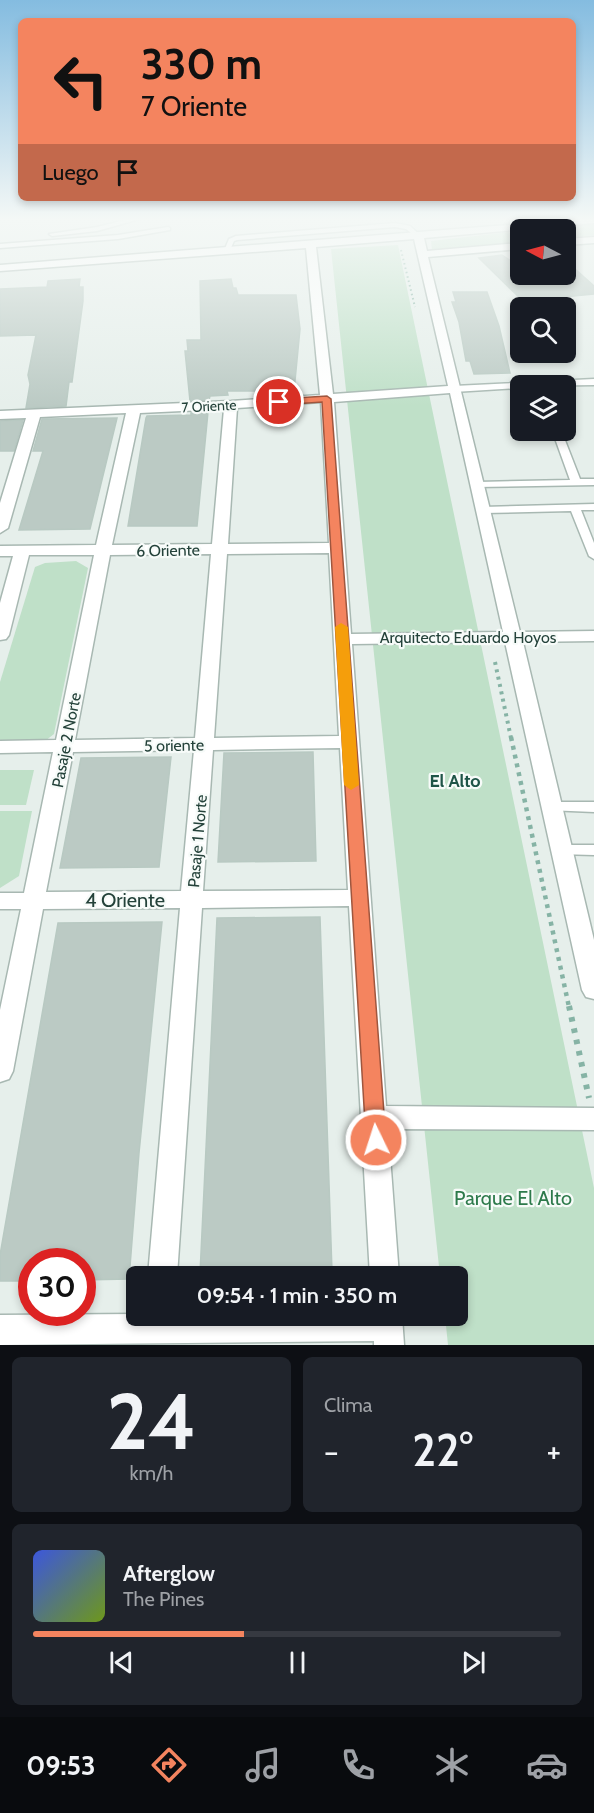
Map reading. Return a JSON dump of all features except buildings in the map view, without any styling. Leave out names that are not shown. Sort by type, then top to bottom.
[{"type":"street","points":[[315,281],[327,399],[383,1266]]},
{"type":"street","points":[[428,281],[478,485],[594,990]]},
{"type":"street","name":"7 Oriente","points":[[0,415],[231,405],[454,389]]},
{"type":"street","name":"Pasaje 1 Norte","points":[[163,1266],[231,405]]},
{"type":"street","name":"Pasaje 2 Norte","points":[[0,1071],[103,550],[134,409]]},
{"type":"street","points":[[0,528],[34,414]]},
{"type":"street","name":"6 Oriente","points":[[0,551],[336,548]]},
{"type":"street","points":[[0,635],[22,551]]},
{"type":"street","name":"Arquitecto Eduardo Hoyos","points":[[342,639],[594,636]]},
{"type":"street","name":"5 oriente","points":[[0,747],[349,742]]},
{"type":"street","name":"4 Oriente","points":[[0,901],[358,898]]},
{"type":"street","points":[[374,1117],[594,1119]]},
{"type":"street","points":[[0,1330],[388,1329]]},
{"type":"lane","points":[[454,389],[594,382]]},
{"type":"lane","points":[[560,441],[576,482]]},
{"type":"lane","points":[[478,485],[594,482]]},
{"type":"lane","points":[[483,510],[594,507]]},
{"type":"lane","points":[[575,508],[594,556]]},
{"type":"lane","points":[[552,807],[594,807]]},
{"type":"lane","points":[[562,850],[594,850]]},
{"type":"path","points":[[409,281],[417,311]]},
{"type":"path","points":[[490,637],[594,1119]]},
{"type":"green space","name":"Parque El Alto","points":[[334,281],[405,281],[594,1188],[594,1345],[448,1345],[446,1326],[468,1326],[468,1266],[439,1266]]},
{"type":"green space","points":[[76,561],[88,568],[54,734],[45,741],[0,743],[0,682],[35,567],[45,563]]},
{"type":"green space","points":[[0,770],[34,770],[26,805],[0,805]]},
{"type":"green space","points":[[0,811],[32,811],[19,876],[0,888]]},
{"type":"slow traffic","points":[[341,627],[351,785]]},
{"type":"district","name":"El Alto","points":[[455,781]]},
{"type":"route","points":[[279,402],[327,399],[358,898],[376,1140]]}]
